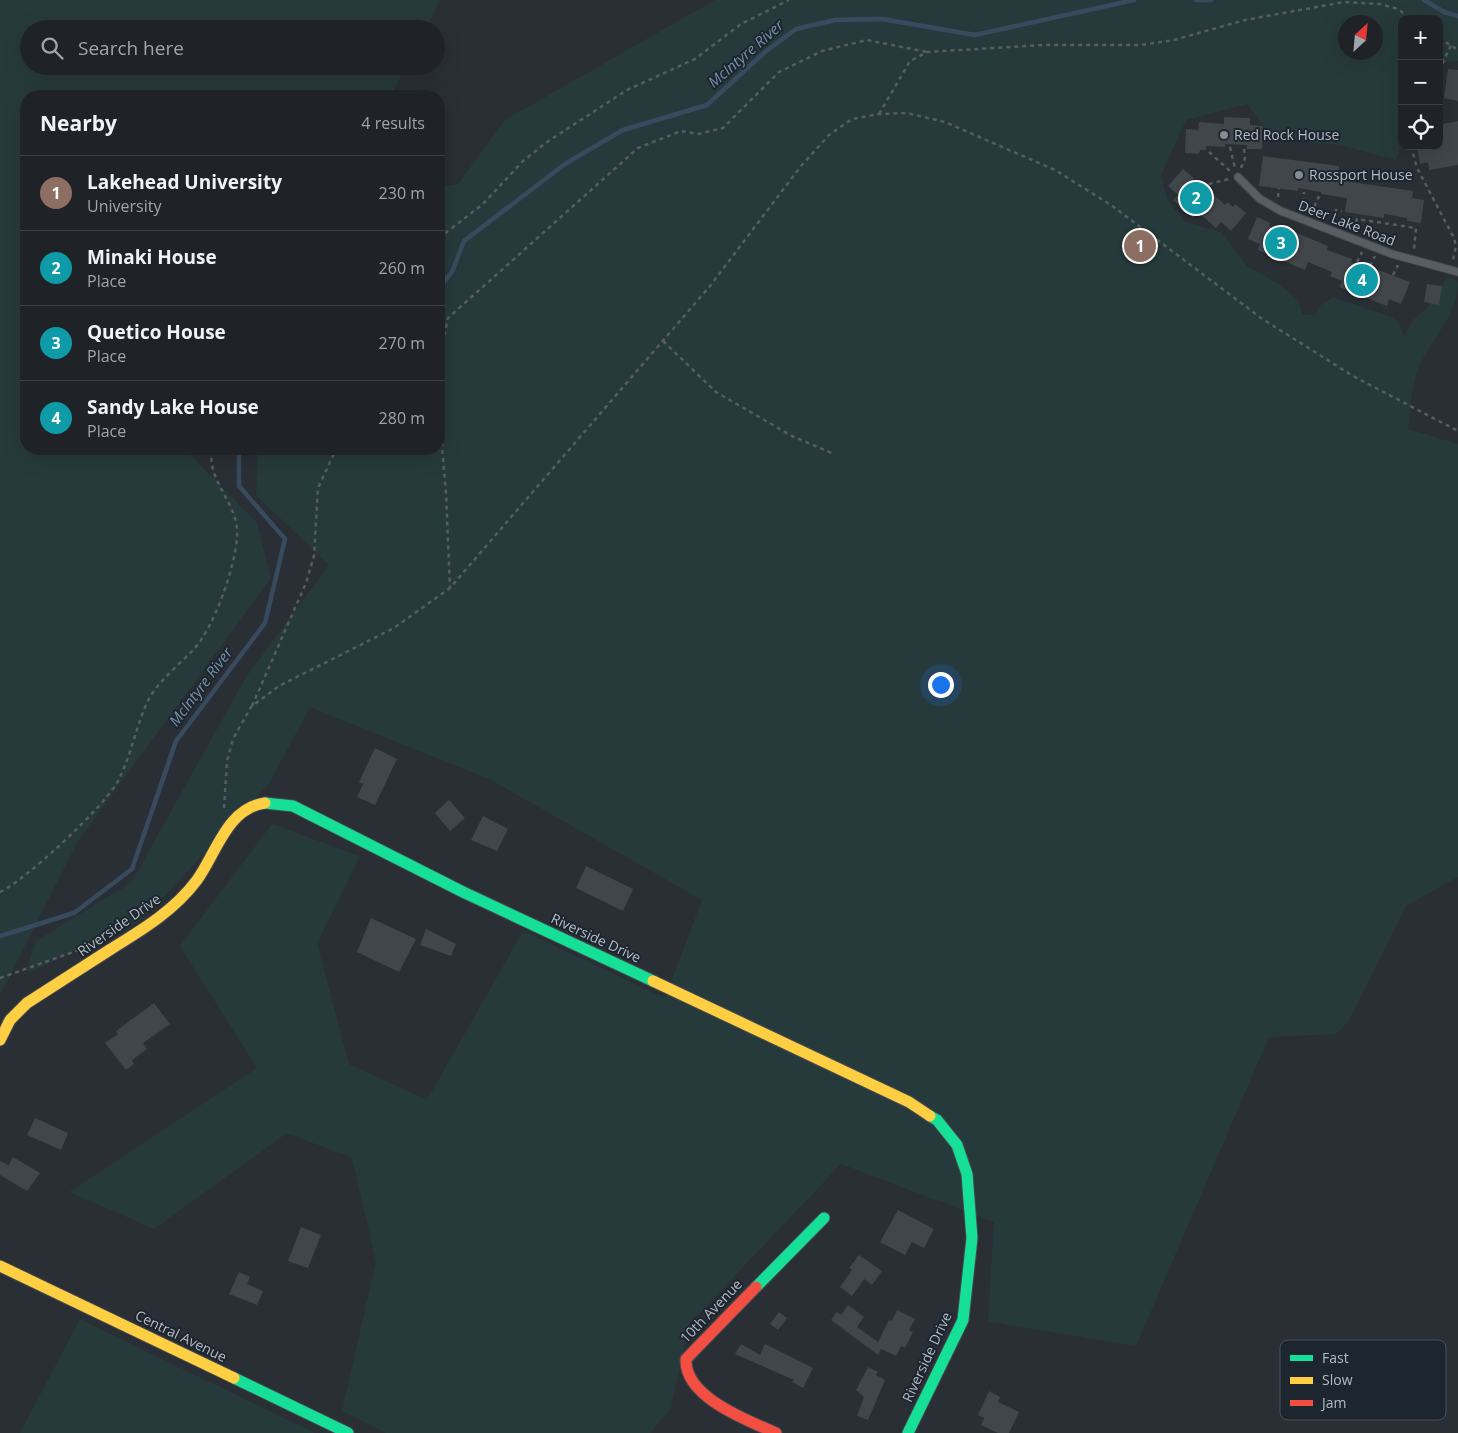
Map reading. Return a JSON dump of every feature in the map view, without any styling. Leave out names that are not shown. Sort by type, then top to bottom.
[{"type":"street","name":"Riverside Drive","points":[[0,1040],[10,1020],[27,1002],[149,925],[176,903],[197,880],[223,834],[239,815],[264,803],[293,806],[462,892],[909,1102],[937,1120],[957,1145],[967,1174],[972,1238],[963,1320],[908,1433]]},
{"type":"street","name":"10th Avenue","points":[[776,1433],[720,1406],[695,1386],[686,1372],[686,1359],[824,1218]]},
{"type":"street","name":"Central Avenue","points":[[0,1266],[348,1433]]},
{"type":"lane","name":"Deer Lake Road","points":[[1238,177],[1260,199],[1304,221],[1413,260],[1454,270]]},
{"type":"path","points":[[445,233],[483,204],[523,161],[547,142],[627,90],[695,59],[741,24],[789,0]]},
{"type":"path","points":[[445,332],[448,318],[638,148],[681,131],[698,134],[723,128],[779,72],[822,51],[867,40],[927,52],[1044,45],[1142,45],[1174,40],[1245,20],[1344,2],[1380,4],[1398,10],[1405,15]]},
{"type":"path","points":[[1443,41],[1458,50]]},
{"type":"path","points":[[1443,63],[1451,46]]},
{"type":"path","points":[[879,114],[910,61],[927,52]]},
{"type":"path","points":[[252,707],[279,686],[394,628],[450,588],[710,286],[801,166],[829,135],[852,119],[879,114],[907,113],[945,122],[1055,170],[1111,205],[1261,318],[1353,376],[1458,431]]},
{"type":"path","points":[[1230,147],[1238,177]]},
{"type":"path","points":[[1238,177],[1245,159],[1244,147]]},
{"type":"path","points":[[1412,150],[1417,168],[1454,238],[1456,246],[1454,270]]},
{"type":"path","points":[[1208,152],[1238,177]]},
{"type":"path","points":[[1201,186],[1238,177]]},
{"type":"path","points":[[1304,192],[1304,221]]},
{"type":"path","points":[[1304,221],[1319,196]]},
{"type":"path","points":[[1328,230],[1336,210],[1342,211]]},
{"type":"path","points":[[1388,224],[1389,218]]},
{"type":"path","points":[[1349,238],[1357,219],[1416,228],[1413,260]]},
{"type":"path","points":[[1402,219],[1402,226]]},
{"type":"path","points":[[663,341],[716,392],[792,436],[834,454]]},
{"type":"path","points":[[0,892],[8,889],[44,859],[90,815],[118,782],[150,696],[196,647],[218,607],[228,580],[237,538],[235,516],[213,473],[212,455]]},
{"type":"path","points":[[223,834],[227,761],[233,739],[252,707],[306,583],[314,556],[318,488],[333,455]]},
{"type":"path","points":[[443,455],[450,588]]},
{"type":"path","points":[[0,978],[83,948]]},
{"type":"shaded area","points":[[0,0],[440,0],[430,20],[20,20],[20,75],[402,75],[394,90],[20,90],[20,455],[191,455],[257,523],[271,578],[78,841],[0,995]]},
{"type":"shaded area","points":[[715,0],[1458,0],[1458,61],[1443,63],[1443,15],[1398,15],[1399,150],[1396,160],[1340,145],[1312,143],[1271,135],[1247,104],[1186,120],[1161,175],[1167,199],[1185,222],[1221,232],[1247,266],[1279,284],[1299,301],[1302,314],[1315,316],[1321,305],[1333,297],[1392,317],[1398,322],[1404,336],[1414,319],[1427,308],[1446,279],[1454,278],[1458,283],[1454,305],[1444,326],[1425,355],[1417,373],[1411,397],[1408,429],[1458,444],[1458,877],[1406,906],[1348,1022],[1336,1034],[1269,1037],[1136,1346],[988,1322],[994,1222],[841,1164],[689,1324],[671,1408],[650,1433],[386,1433],[342,1411],[376,1262],[352,1158],[287,1133],[154,1229],[69,1192],[257,1068],[180,946],[272,824],[360,856],[317,943],[349,1064],[427,1100],[523,931],[665,998],[702,900],[491,780],[310,707],[269,784],[142,920],[25,974],[36,941],[131,883],[246,677],[329,565],[256,495],[258,455],[445,455],[445,186],[458,184],[505,120]]},
{"type":"shaded area","points":[[80,1319],[315,1433],[20,1433]]},
{"type":"building","points":[[1448,69],[1458,70],[1458,101],[1444,98]]},
{"type":"building","name":"Red Rock House","points":[[1224,117],[1250,118],[1250,125],[1263,126],[1262,149],[1247,149],[1247,145],[1225,144],[1225,147],[1206,146],[1206,150],[1200,150],[1199,154],[1185,153],[1186,129],[1198,130],[1199,122],[1224,124]]},
{"type":"building","points":[[1458,121],[1458,165],[1429,170],[1428,162],[1420,164],[1418,150],[1443,150],[1443,124]]},
{"type":"building","points":[[1263,156],[1339,166],[1337,180],[1413,191],[1412,198],[1424,200],[1421,223],[1407,221],[1407,218],[1384,214],[1384,218],[1345,212],[1347,198],[1321,194],[1321,192],[1298,188],[1298,191],[1269,187],[1270,185],[1268,187],[1259,186]]},
{"type":"building","points":[[1183,169],[1194,178],[1192,181],[1210,196],[1212,193],[1225,205],[1228,202],[1233,207],[1235,204],[1246,213],[1231,231],[1221,222],[1216,228],[1198,212],[1193,217],[1173,200],[1178,195],[1168,186]]},
{"type":"building","points":[[1257,217],[1270,223],[1269,226],[1290,234],[1292,231],[1328,246],[1327,250],[1352,259],[1351,262],[1372,271],[1373,268],[1410,282],[1401,304],[1389,299],[1387,306],[1339,287],[1342,281],[1330,276],[1332,272],[1308,262],[1305,270],[1258,250],[1260,244],[1248,239]]},
{"type":"building","points":[[1427,284],[1442,286],[1439,305],[1424,302]]},
{"type":"building","points":[[375,748],[397,759],[375,805],[357,797],[363,784],[359,782]]},
{"type":"building","points":[[449,800],[465,818],[450,831],[435,813]]},
{"type":"building","points":[[483,816],[508,829],[497,851],[471,840]]},
{"type":"building","points":[[586,866],[633,889],[623,911],[576,888]]},
{"type":"building","points":[[371,918],[416,939],[399,972],[357,952]]},
{"type":"building","points":[[426,929],[456,944],[451,956],[420,945]]},
{"type":"building","points":[[154,1003],[170,1024],[143,1043],[147,1049],[132,1060],[134,1064],[126,1070],[105,1043],[118,1034],[116,1031]]},
{"type":"building","points":[[35,1118],[68,1133],[61,1150],[27,1135]]},
{"type":"building","points":[[13,1157],[40,1173],[27,1191],[0,1175],[0,1161],[9,1165]]},
{"type":"building","points":[[898,1210],[934,1229],[924,1248],[912,1242],[905,1255],[880,1242]]},
{"type":"building","points":[[301,1227],[321,1235],[308,1268],[288,1261]]},
{"type":"building","points":[[859,1255],[882,1271],[872,1285],[864,1279],[852,1296],[840,1287],[852,1270],[849,1268]]},
{"type":"building","points":[[239,1272],[250,1277],[247,1284],[263,1291],[257,1305],[229,1294]]},
{"type":"building","points":[[848,1305],[864,1317],[857,1327],[878,1342],[889,1320],[892,1321],[897,1310],[915,1319],[909,1330],[913,1332],[905,1348],[901,1346],[896,1356],[881,1349],[878,1355],[831,1320],[837,1312],[841,1315]]},
{"type":"building","points":[[779,1312],[787,1318],[778,1330],[770,1324]]},
{"type":"building","points":[[741,1344],[760,1355],[765,1344],[813,1368],[803,1388],[792,1382],[794,1380],[735,1354]]},
{"type":"building","points":[[868,1367],[878,1372],[876,1375],[885,1380],[868,1420],[857,1416],[864,1397],[856,1390]]},
{"type":"building","points":[[989,1391],[1000,1397],[998,1402],[1019,1412],[1009,1433],[998,1433],[981,1425],[984,1418],[978,1415]]},
{"type":"waterway","name":"McIntyre River","points":[[445,281],[452,272],[464,241],[565,164],[623,130],[707,105],[765,52],[796,29],[835,20],[882,19],[975,35],[1134,0]]},
{"type":"waterway","name":"McIntyre River","points":[[1196,0],[1211,0]]},
{"type":"waterway","name":"McIntyre River","points":[[1424,0],[1444,12],[1458,16]]},
{"type":"waterway","name":"McIntyre River","points":[[0,936],[74,913],[132,869],[176,741],[265,623],[285,539],[239,486],[239,455]]},
{"type":"traffic: fast","points":[[265,803],[293,806],[463,892],[653,981]]},
{"type":"traffic: fast","points":[[908,1433],[963,1320],[972,1238],[967,1174],[957,1145],[937,1120],[930,1116]]},
{"type":"traffic: fast","points":[[756,1287],[824,1218]]},
{"type":"traffic: fast","points":[[234,1378],[348,1433]]},
{"type":"traffic: slow","points":[[0,1040],[10,1020],[27,1003],[146,927],[179,901],[197,880],[232,823],[241,813],[265,803]]},
{"type":"traffic: slow","points":[[653,981],[909,1102],[930,1116]]},
{"type":"traffic: slow","points":[[0,1266],[234,1378]]},
{"type":"traffic: jam","points":[[756,1287],[686,1359],[688,1373],[695,1385],[706,1396],[734,1414],[776,1433]]},
{"type":"place","name":"Red Rock House","points":[[1224,135]]},
{"type":"place","name":"Rossport House","points":[[1299,175]]},
{"type":"place","name":"Minaki House","points":[[1196,198]]},
{"type":"place","name":"Quetico House","points":[[1281,243]]},
{"type":"place","name":"Lakehead University","points":[[1140,246]]},
{"type":"place","name":"Sandy Lake House","points":[[1362,280]]}]
